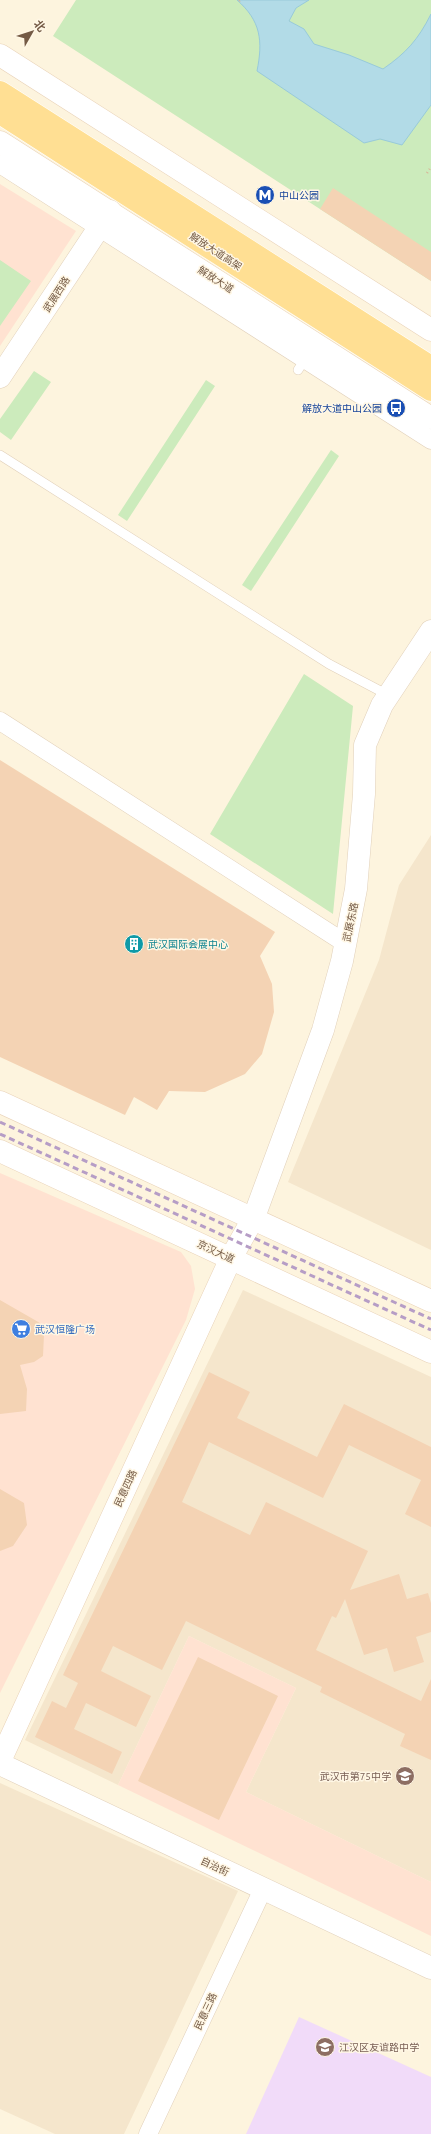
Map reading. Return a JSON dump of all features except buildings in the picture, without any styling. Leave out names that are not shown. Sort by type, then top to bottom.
[{"type":"main road","points":[[0,55],[431,330]]},
{"type":"main road","name":"解放大道高架","points":[[0,92],[431,367]]},
{"type":"main road","name":"解放大道高架","points":[[0,113],[431,390]]},
{"type":"main road","name":"解放大道","points":[[0,142],[105,219],[431,418]]},
{"type":"main road","name":"武展西路","points":[[0,378],[105,219]]},
{"type":"main road","name":"武展东路","points":[[254,1218],[323,1030],[345,943],[356,889],[364,794],[365,745],[382,705],[431,631]]},
{"type":"main road","points":[[0,1102],[431,1301]]},
{"type":"main road","name":"京汉大道","points":[[0,1151],[431,1352]]},
{"type":"main road","name":"民意四路","points":[[0,1760],[231,1258],[254,1218]]},
{"type":"main road","name":"自治街","points":[[0,1764],[431,1968]]},
{"type":"street","points":[[0,164],[105,219],[302,364],[431,440]]},
{"type":"street","points":[[0,721],[345,943]]},
{"type":"street","name":"民意三路","points":[[148,2134],[263,1888]]},
{"type":"lane","points":[[0,455],[329,664],[389,695]]},
{"type":"path","points":[[427,173],[431,167]]},
{"type":"shaded area","points":[[0,184],[76,231],[0,346]]},
{"type":"shaded area","points":[[431,835],[431,1250],[288,1182],[379,960],[399,885]]},
{"type":"shaded area","name":"武汉恒隆广场","points":[[0,1173],[181,1252],[191,1266],[195,1289],[186,1320],[0,1693]]},
{"type":"shaded area","points":[[243,1290],[431,1377],[431,1882],[246,1792],[296,1688],[189,1636],[118,1785],[25,1740]]},
{"type":"shaded area","points":[[189,1636],[296,1688],[246,1792],[431,1882],[431,1936],[118,1785]]},
{"type":"shaded area","points":[[0,1783],[238,1891],[124,2134],[55,2134],[0,2109]]},
{"type":"shaded area","name":"江汉区友谊路中学","points":[[299,2017],[431,2077],[431,2134],[246,2134]]},
{"type":"green space","name":"中山公园","points":[[76,0],[431,0],[431,281],[53,36]]},
{"type":"green space","points":[[0,260],[31,281],[0,326]]},
{"type":"green space","points":[[34,371],[51,382],[11,440],[0,432],[0,419]]},
{"type":"green space","points":[[206,380],[215,386],[127,521],[118,515]]},
{"type":"green space","points":[[331,450],[339,456],[251,591],[242,585]]},
{"type":"green space","points":[[304,674],[353,706],[333,914],[210,834]]},
{"type":"water","points":[[237,0],[309,0],[296,8],[289,21],[304,29],[314,44],[349,55],[383,69],[411,45],[431,14],[431,105],[402,145],[380,139],[364,143],[257,71],[260,50],[258,32],[251,16]]},
{"type":"railway","points":[[0,1122],[431,1319]]},
{"type":"railway","points":[[0,1134],[431,1330]]},
{"type":"place","name":"中山公园","points":[[265,195]]},
{"type":"place","name":"解放大道中山公园","points":[[396,408]]},
{"type":"place","name":"武汉国际会展中心","points":[[134,944]]},
{"type":"place","name":"武汉恒隆广场","points":[[21,1329]]},
{"type":"place","name":"武汉市第75中学","points":[[405,1776]]},
{"type":"place","name":"江汉区友谊路中学","points":[[325,2047]]}]
